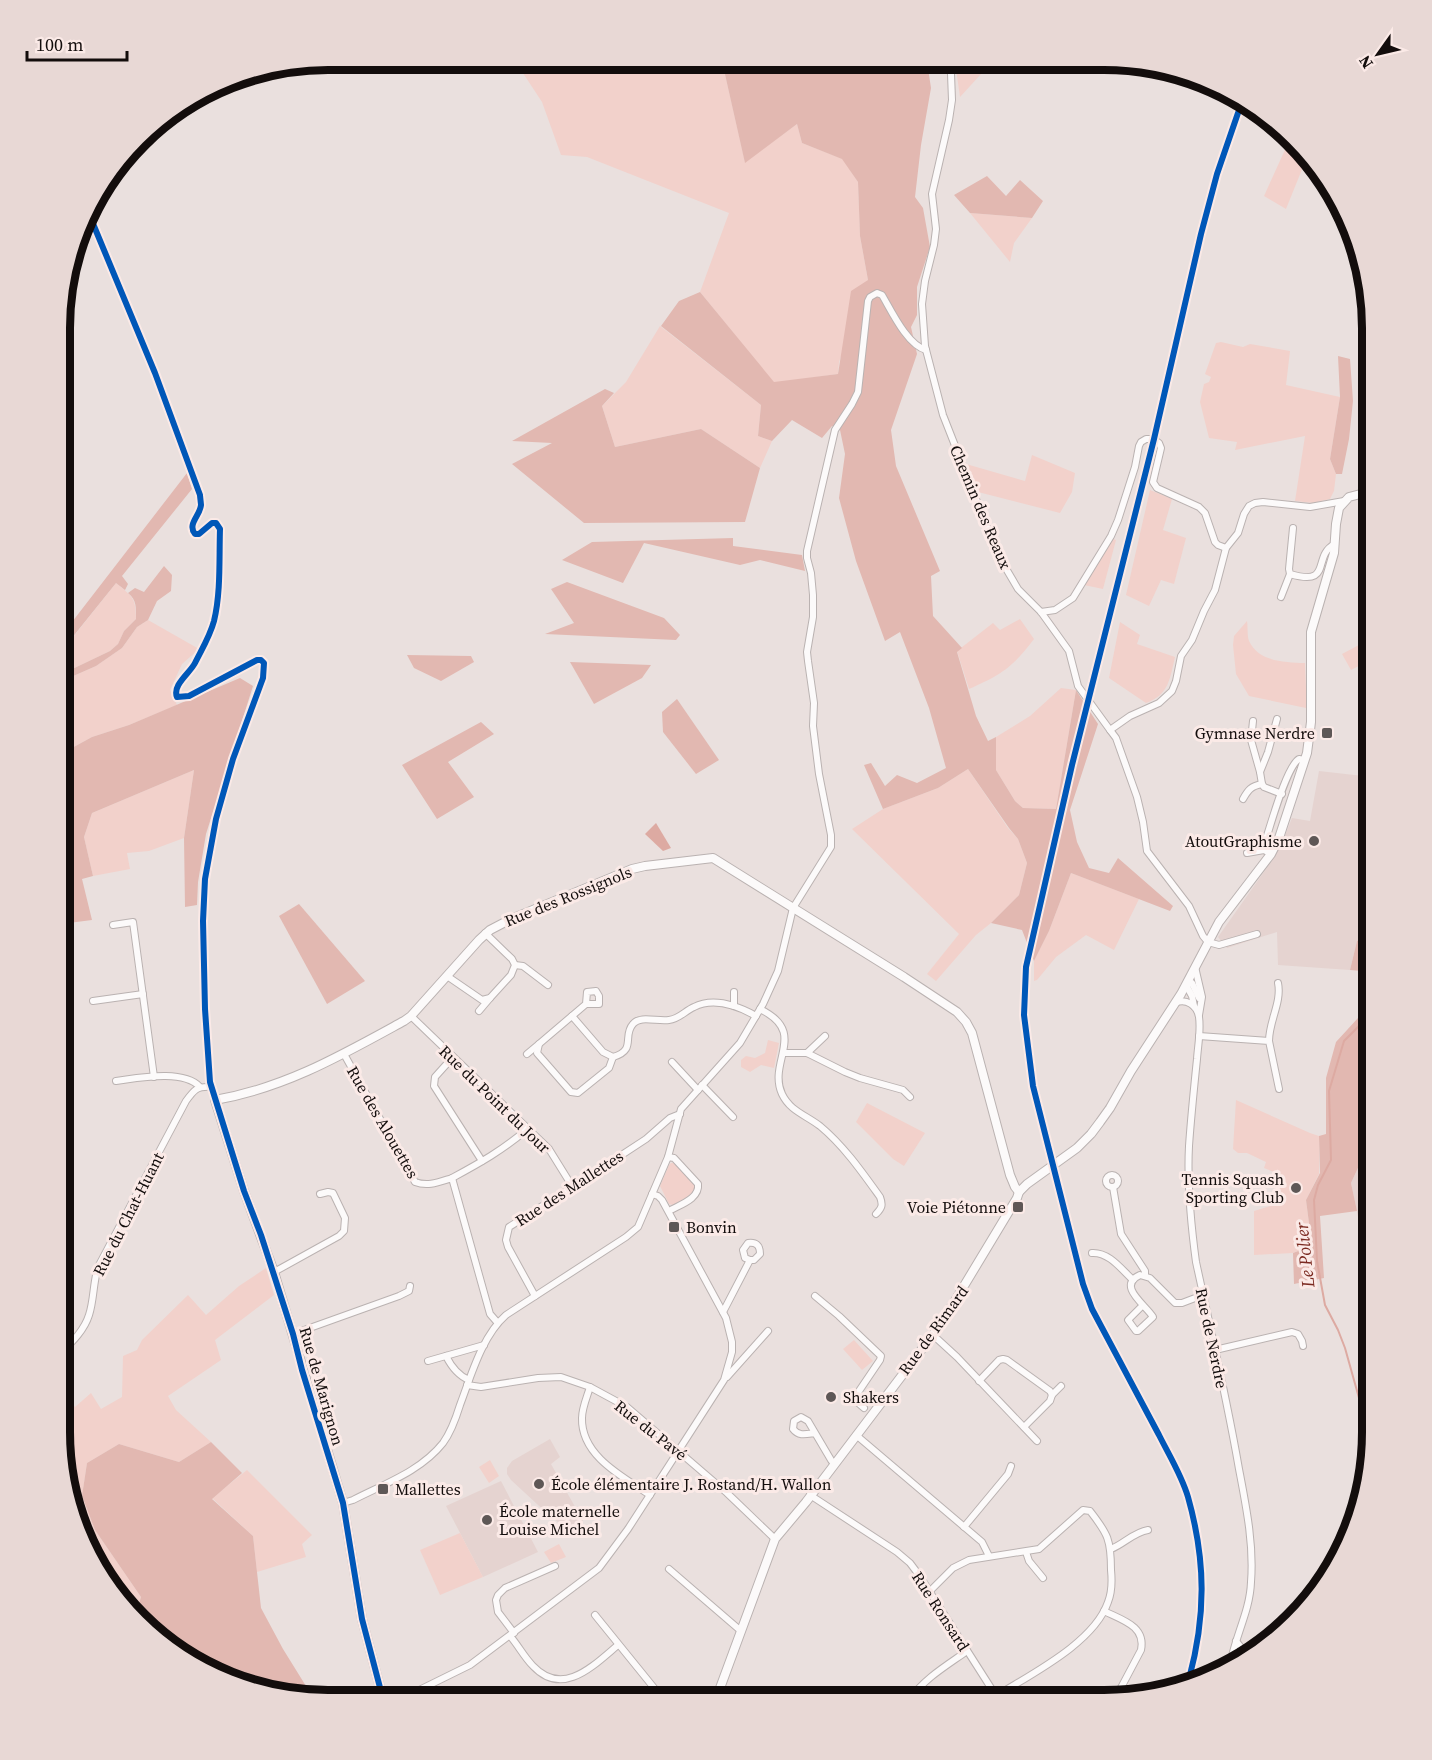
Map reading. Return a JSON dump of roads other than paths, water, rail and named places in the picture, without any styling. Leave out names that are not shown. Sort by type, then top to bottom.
[{"type":"street","name":"Chemin des Reaux","points":[[950,70],[952,100],[932,194],[936,229],[922,304],[926,350],[943,415],[998,555],[1018,589],[1041,612],[1069,651],[1078,686],[1110,730]]},
{"type":"street","name":"Rue de Marignon","points":[[93,223],[156,373],[200,495],[201,505],[192,530],[195,534],[199,534],[212,523],[220,529],[219,577],[214,619],[210,633],[193,668],[176,689],[175,694],[181,698],[189,696],[257,660],[264,663],[263,678],[233,759],[216,819],[205,879],[203,921],[205,1009],[211,1087],[244,1191],[274,1272],[343,1503],[362,1619],[381,1690]]},
{"type":"street","name":"Rue des Mallettes","points":[[535,1296],[508,1247],[509,1227],[646,1139],[675,1115],[680,1114],[685,1104],[733,1051],[760,1009],[778,970],[793,908],[829,851],[832,842],[819,774],[813,726],[814,703],[807,652],[813,617],[813,595],[807,551],[835,430],[858,392],[870,297],[877,293],[882,295],[911,339],[920,348],[926,350]]},
{"type":"street","points":[[1041,612],[1055,610],[1073,598],[1111,536],[1135,467],[1139,446],[1146,439],[1154,439],[1161,448],[1154,482],[1157,488],[1199,507],[1205,513],[1215,542],[1218,546],[1226,548]]},
{"type":"street","points":[[1257,934],[1219,945],[1208,942],[1203,936],[1189,906],[1147,851],[1137,797],[1116,738],[1110,730],[1130,716],[1159,703],[1172,691],[1181,656],[1192,640],[1215,590],[1226,548],[1241,528],[1244,514],[1250,506],[1263,502],[1310,507],[1344,501],[1349,497],[1362,494]]},
{"type":"street","name":"Rue de Rimard","points":[[719,1690],[775,1539],[933,1335],[966,1285],[1019,1192],[1077,1148],[1091,1134],[1110,1108],[1186,985],[1219,922],[1279,838],[1304,760],[1311,722],[1311,632],[1334,553],[1338,516],[1344,501]]},
{"type":"street","points":[[1281,597],[1290,574],[1293,528]]},
{"type":"street","points":[[1290,574],[1308,578],[1315,576],[1326,551],[1335,544]]},
{"type":"street","points":[[1260,772],[1268,752],[1276,719]]},
{"type":"street","points":[[1253,721],[1251,740],[1262,784],[1269,790],[1282,794]]},
{"type":"street","points":[[1247,853],[1267,852],[1264,845],[1294,763],[1299,759],[1304,760]]},
{"type":"street","points":[[1243,800],[1248,790],[1254,785],[1262,784]]},
{"type":"street","name":"Rue des Rossignols","points":[[215,1100],[261,1090],[312,1070],[411,1016],[485,933],[511,919],[626,871],[645,866],[713,858],[957,1012],[972,1033],[1010,1175],[1019,1192]]},
{"type":"street","points":[[113,925],[133,922],[154,1077]]},
{"type":"street","points":[[479,1011],[511,975],[514,965],[513,959],[485,933]]},
{"type":"street","points":[[514,965],[523,966],[548,985]]},
{"type":"street","points":[[1195,967],[1201,992],[1199,1015]]},
{"type":"street","points":[[447,976],[476,997],[482,1000],[490,998]]},
{"type":"street","points":[[1278,983],[1280,992],[1269,1030],[1269,1041],[1279,1089]]},
{"type":"street","points":[[1186,985],[1192,984],[1196,989],[1201,1005]]},
{"type":"street","name":"Rue de Nerdre","points":[[1186,985],[1199,1015],[1189,1148],[1194,1245],[1234,1438],[1250,1531],[1249,1599],[1232,1655]]},
{"type":"street","points":[[734,992],[734,1006]]},
{"type":"street","points":[[93,1001],[143,994]]},
{"type":"street","points":[[1175,1003],[1182,1000],[1194,1006]]},
{"type":"street","points":[[539,1044],[537,1053],[574,1094],[579,1093],[609,1068],[613,1057],[627,1048],[630,1029],[640,1019],[671,1020],[678,1018],[692,1007],[712,1003],[734,1006],[756,1016]]},
{"type":"street","points":[[526,1054],[586,1004]]},
{"type":"street","points":[[760,1009],[775,1018],[784,1034],[784,1053],[778,1083],[786,1101],[796,1112],[819,1126],[851,1157],[880,1197],[882,1208],[876,1214]]},
{"type":"street","name":"Rue du Point du Jour","points":[[411,1016],[549,1149],[572,1186]]},
{"type":"street","points":[[572,1016],[603,1052],[613,1057]]},
{"type":"street","points":[[807,1053],[825,1036]]},
{"type":"street","points":[[1199,1036],[1269,1041]]},
{"type":"street","points":[[784,1053],[807,1053],[852,1075],[903,1090],[910,1097]]},
{"type":"street","name":"Rue des Alouettes","points":[[344,1054],[415,1182],[422,1185],[430,1185],[452,1178],[482,1161],[527,1129]]},
{"type":"street","points":[[453,1057],[435,1077],[434,1086],[482,1161]]},
{"type":"street","points":[[672,1062],[733,1118]]},
{"type":"street","points":[[116,1081],[181,1077],[190,1079],[200,1087],[211,1087]]},
{"type":"street","name":"Rue du Chat-Huant","points":[[70,1342],[85,1324],[89,1315],[98,1267],[186,1101],[200,1087]]},
{"type":"street","points":[[343,1503],[414,1469],[444,1442],[453,1426],[484,1345],[497,1322],[638,1227],[668,1157],[680,1114]]},
{"type":"street","points":[[668,1157],[674,1158],[698,1184],[699,1189],[695,1196],[669,1211]]},
{"type":"street","points":[[452,1178],[490,1314],[497,1322]]},
{"type":"street","points":[[1113,1187],[1121,1234],[1145,1271],[1145,1275]]},
{"type":"street","points":[[274,1272],[344,1231],[345,1218],[333,1193],[320,1194]]},
{"type":"street","points":[[652,1194],[658,1196],[669,1211],[723,1311],[729,1327],[732,1352],[724,1380]]},
{"type":"street","points":[[1092,1252],[1099,1252],[1109,1258],[1133,1280]]},
{"type":"street","points":[[723,1311],[750,1260]]},
{"type":"street","points":[[1143,1305],[1132,1293],[1131,1284],[1140,1275],[1150,1278],[1175,1303],[1182,1303],[1203,1295]]},
{"type":"street","points":[[293,1334],[399,1296],[409,1291],[410,1286]]},
{"type":"street","points":[[815,1296],[881,1356],[857,1394],[856,1402],[864,1408]]},
{"type":"street","points":[[421,1690],[470,1665],[599,1568],[619,1543],[724,1380],[768,1331]]},
{"type":"street","points":[[1215,1350],[1292,1332],[1298,1334],[1302,1346]]},
{"type":"street","points":[[933,1335],[1037,1441]]},
{"type":"street","points":[[428,1361],[484,1345]]},
{"type":"street","points":[[732,1352],[748,1354]]},
{"type":"street","points":[[446,1356],[468,1382]]},
{"type":"street","points":[[979,1381],[999,1360],[1003,1359],[1050,1391],[1052,1395]]},
{"type":"street","name":"Rue du Pavé","points":[[468,1382],[481,1387],[538,1378],[561,1377],[590,1387],[627,1407],[678,1450],[775,1539]]},
{"type":"street","points":[[1024,1427],[1050,1401],[1052,1395],[1061,1386]]},
{"type":"street","points":[[590,1387],[582,1420],[590,1446],[610,1468],[650,1495]]},
{"type":"street","points":[[815,1433],[834,1464]]},
{"type":"street","points":[[856,1435],[982,1542],[989,1556]]},
{"type":"street","points":[[964,1527],[1008,1474],[1011,1466]]},
{"type":"street","name":"Rue Ronsard","points":[[810,1495],[910,1563],[992,1690]]},
{"type":"street","points":[[930,1592],[945,1576],[969,1560],[1039,1549],[1079,1512],[1087,1509],[1103,1528],[1111,1550],[1111,1591],[1104,1611],[1089,1633],[1077,1643],[1009,1690]]},
{"type":"street","points":[[1111,1550],[1139,1532],[1148,1530]]},
{"type":"street","points":[[1026,1552],[1029,1561],[1043,1578]]},
{"type":"street","points":[[555,1566],[505,1588],[496,1600],[498,1612],[534,1667],[544,1675],[556,1679],[571,1678],[584,1672],[618,1645]]},
{"type":"street","points":[[669,1569],[741,1631]]},
{"type":"street","points":[[1104,1611],[1135,1627],[1141,1636],[1141,1650],[1121,1689]]},
{"type":"street","points":[[595,1615],[656,1690]]},
{"type":"street","points":[[1236,1641],[1242,1649]]},
{"type":"street","points":[[917,1690],[933,1675],[967,1651]]},
{"type":"waterway","name":"Le Polier","points":[[1362,1020],[1344,1041],[1329,1091],[1331,1160],[1318,1185],[1314,1200],[1317,1261],[1325,1305],[1345,1348],[1362,1412]]},
{"type":"place","name":"Gymnase Nerdre","points":[[1327,733]]},
{"type":"place","name":"AtoutGraphisme","points":[[1314,841]]},
{"type":"place","name":"Tennis Squash Sporting Club","points":[[1296,1188]]},
{"type":"place","name":"Voie Piétonne","points":[[1018,1207]]},
{"type":"place","name":"Bonvin","points":[[674,1227]]},
{"type":"place","name":"Shakers","points":[[831,1397]]},
{"type":"place","name":"École élémentaire J. Rostand/H. Wallon","points":[[539,1484]]},
{"type":"place","name":"Mallettes","points":[[383,1489]]},
{"type":"place","name":"École maternelle Louise Michel","points":[[487,1520]]}]
